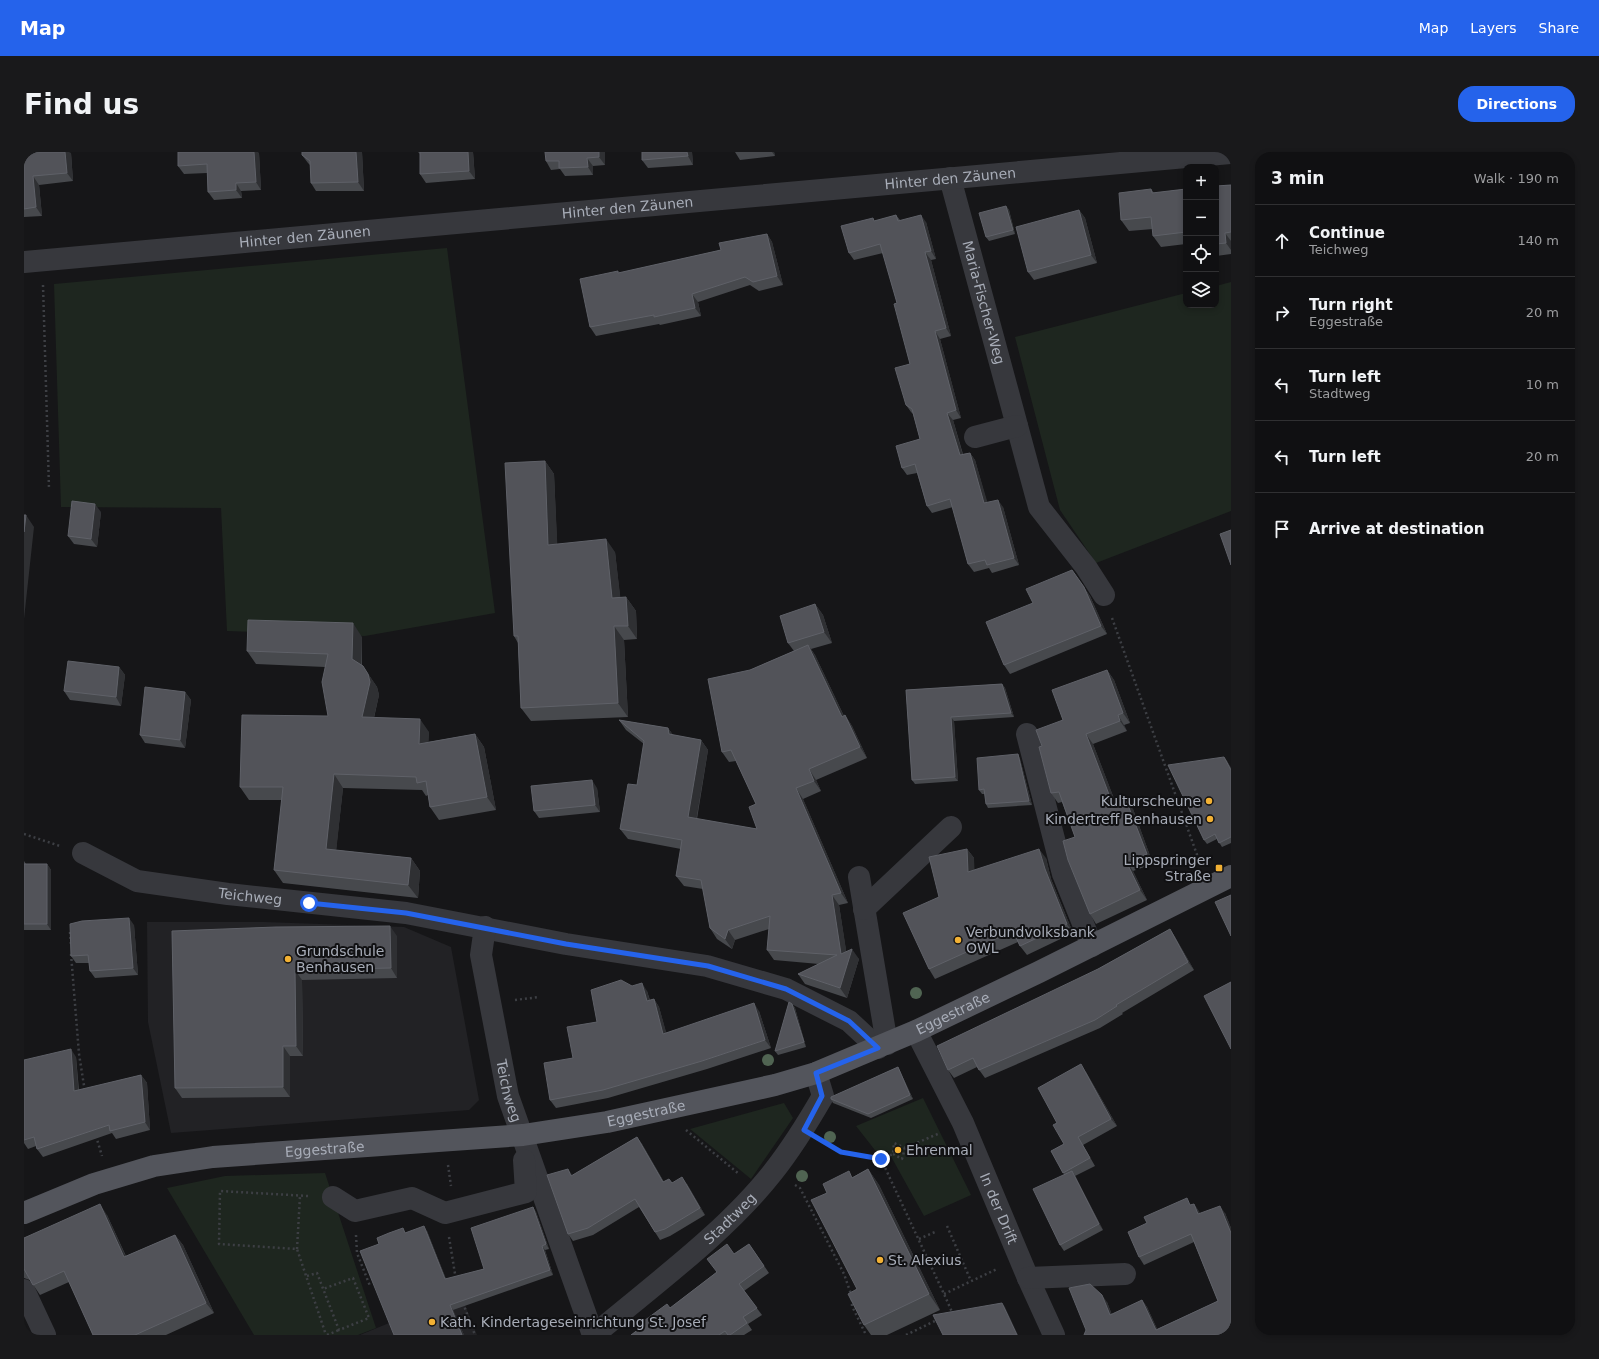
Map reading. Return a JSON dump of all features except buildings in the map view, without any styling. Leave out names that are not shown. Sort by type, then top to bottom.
[{"type":"main road","name":"Eggestraße","points":[[24,1213],[109,1180],[154,1166],[213,1157],[523,1135],[607,1122],[677,1108],[775,1085],[816,1073],[916,1031],[1222,881]]},
{"type":"street","name":"Hinter den Zäunen","points":[[33,261],[950,178],[1099,158],[1231,153]]},
{"type":"street","name":"Maria-Fischer-Weg","points":[[950,178],[1039,507],[1086,567],[1104,595]]},
{"type":"street","points":[[975,437],[1017,426]]},
{"type":"street","points":[[1027,734],[1064,874],[1092,946]]},
{"type":"street","points":[[864,909],[951,827]]},
{"type":"street","name":"Teichweg","points":[[83,853],[137,881],[228,894],[406,913],[485,927],[566,944],[708,966],[786,989],[849,1021],[882,1046]]},
{"type":"street","points":[[859,877],[882,1046]]},
{"type":"street","name":"Teichweg","points":[[485,927],[482,955],[483,962],[508,1096],[523,1135]]},
{"type":"street","name":"In der Drift","points":[[916,1031],[963,1123],[1028,1278],[1054,1335]]},
{"type":"street","name":"Stadtweg","points":[[523,1135],[593,1335],[710,1236],[774,1172],[804,1130],[822,1096],[816,1073]]},
{"type":"street","points":[[333,1197],[356,1210],[412,1198],[445,1213],[526,1192],[523,1135]]},
{"type":"street","points":[[1028,1278],[1125,1274]]},
{"type":"street","points":[[24,1290],[45,1335]]},
{"type":"path","points":[[33,261],[49,488]]},
{"type":"path","points":[[1104,595],[1197,857],[1222,881]]},
{"type":"path","points":[[24,834],[83,853]]},
{"type":"path","points":[[70,932],[79,1054],[85,1093]]},
{"type":"path","points":[[677,1108],[687,1131],[758,1189]]},
{"type":"path","points":[[893,1154],[894,1143],[905,1148],[963,1123]]},
{"type":"path","points":[[804,1130],[841,1152],[881,1159],[893,1154]]},
{"type":"path","points":[[95,1131],[109,1180]]},
{"type":"path","points":[[893,1154],[902,1159],[905,1148]]},
{"type":"path","points":[[881,1159],[952,1312],[946,1316]]},
{"type":"path","points":[[774,1172],[800,1188],[844,1274],[850,1289],[852,1306],[866,1335]]},
{"type":"path","points":[[297,1249],[220,1244],[220,1191],[333,1197]]},
{"type":"path","points":[[300,1196],[297,1249],[327,1335],[369,1318],[353,1278],[323,1289]]},
{"type":"path","points":[[356,1210],[357,1253],[370,1286]]},
{"type":"path","points":[[445,1213],[457,1286]]},
{"type":"path","points":[[947,1226],[971,1281]]},
{"type":"path","points":[[919,1239],[935,1232]]},
{"type":"path","points":[[944,1294],[991,1272]]},
{"type":"path","points":[[307,1276],[317,1273],[339,1330]]},
{"type":"path","points":[[462,1300],[475,1335]]},
{"type":"path","points":[[906,1335],[939,1319]]},
{"type":"shaded area","points":[[447,248],[495,613],[365,636],[227,631],[221,508],[61,507],[54,284]]},
{"type":"shaded area","points":[[1231,282],[1231,511],[1096,563],[1060,510],[1015,337],[1183,294],[1183,308],[1219,308],[1219,285]]},
{"type":"shaded area","points":[[147,922],[264,922],[404,927],[451,947],[479,1100],[469,1110],[171,1133],[148,1022]]},
{"type":"shaded area","points":[[923,1098],[971,1195],[924,1216],[888,1151],[878,1154],[856,1126]]},
{"type":"shaded area","points":[[784,1103],[793,1118],[751,1179],[690,1129]]},
{"type":"shaded area","points":[[325,1173],[376,1328],[358,1335],[254,1335],[167,1188],[225,1176]]},
{"type":"shaded area","name":"Kath. Kindertageseinrichtung St. Josef","points":[[461,1295],[477,1335],[360,1335],[423,1309]]},
{"type":"place","name":"Kulturscheune","points":[[1209,801]]},
{"type":"place","name":"Kindertreff Benhausen","points":[[1210,819]]},
{"type":"place","name":"Lippspringer Straße","points":[[1219,868]]},
{"type":"place","name":"Verbundvolksbank OWL","points":[[958,940]]},
{"type":"place","name":"Grundschule Benhausen","points":[[288,959]]},
{"type":"place","name":"Ehrenmal","points":[[898,1150]]},
{"type":"place","name":"St. Alexius","points":[[880,1260]]},
{"type":"place","name":"Kath. Kindertageseinrichtung St. Josef","points":[[432,1322]]},
{"type":"route","points":[[309,903],[406,913],[534,936],[566,944],[708,966],[786,989],[849,1021],[878,1048],[816,1073],[822,1096],[804,1130],[841,1152],[881,1159]]}]
